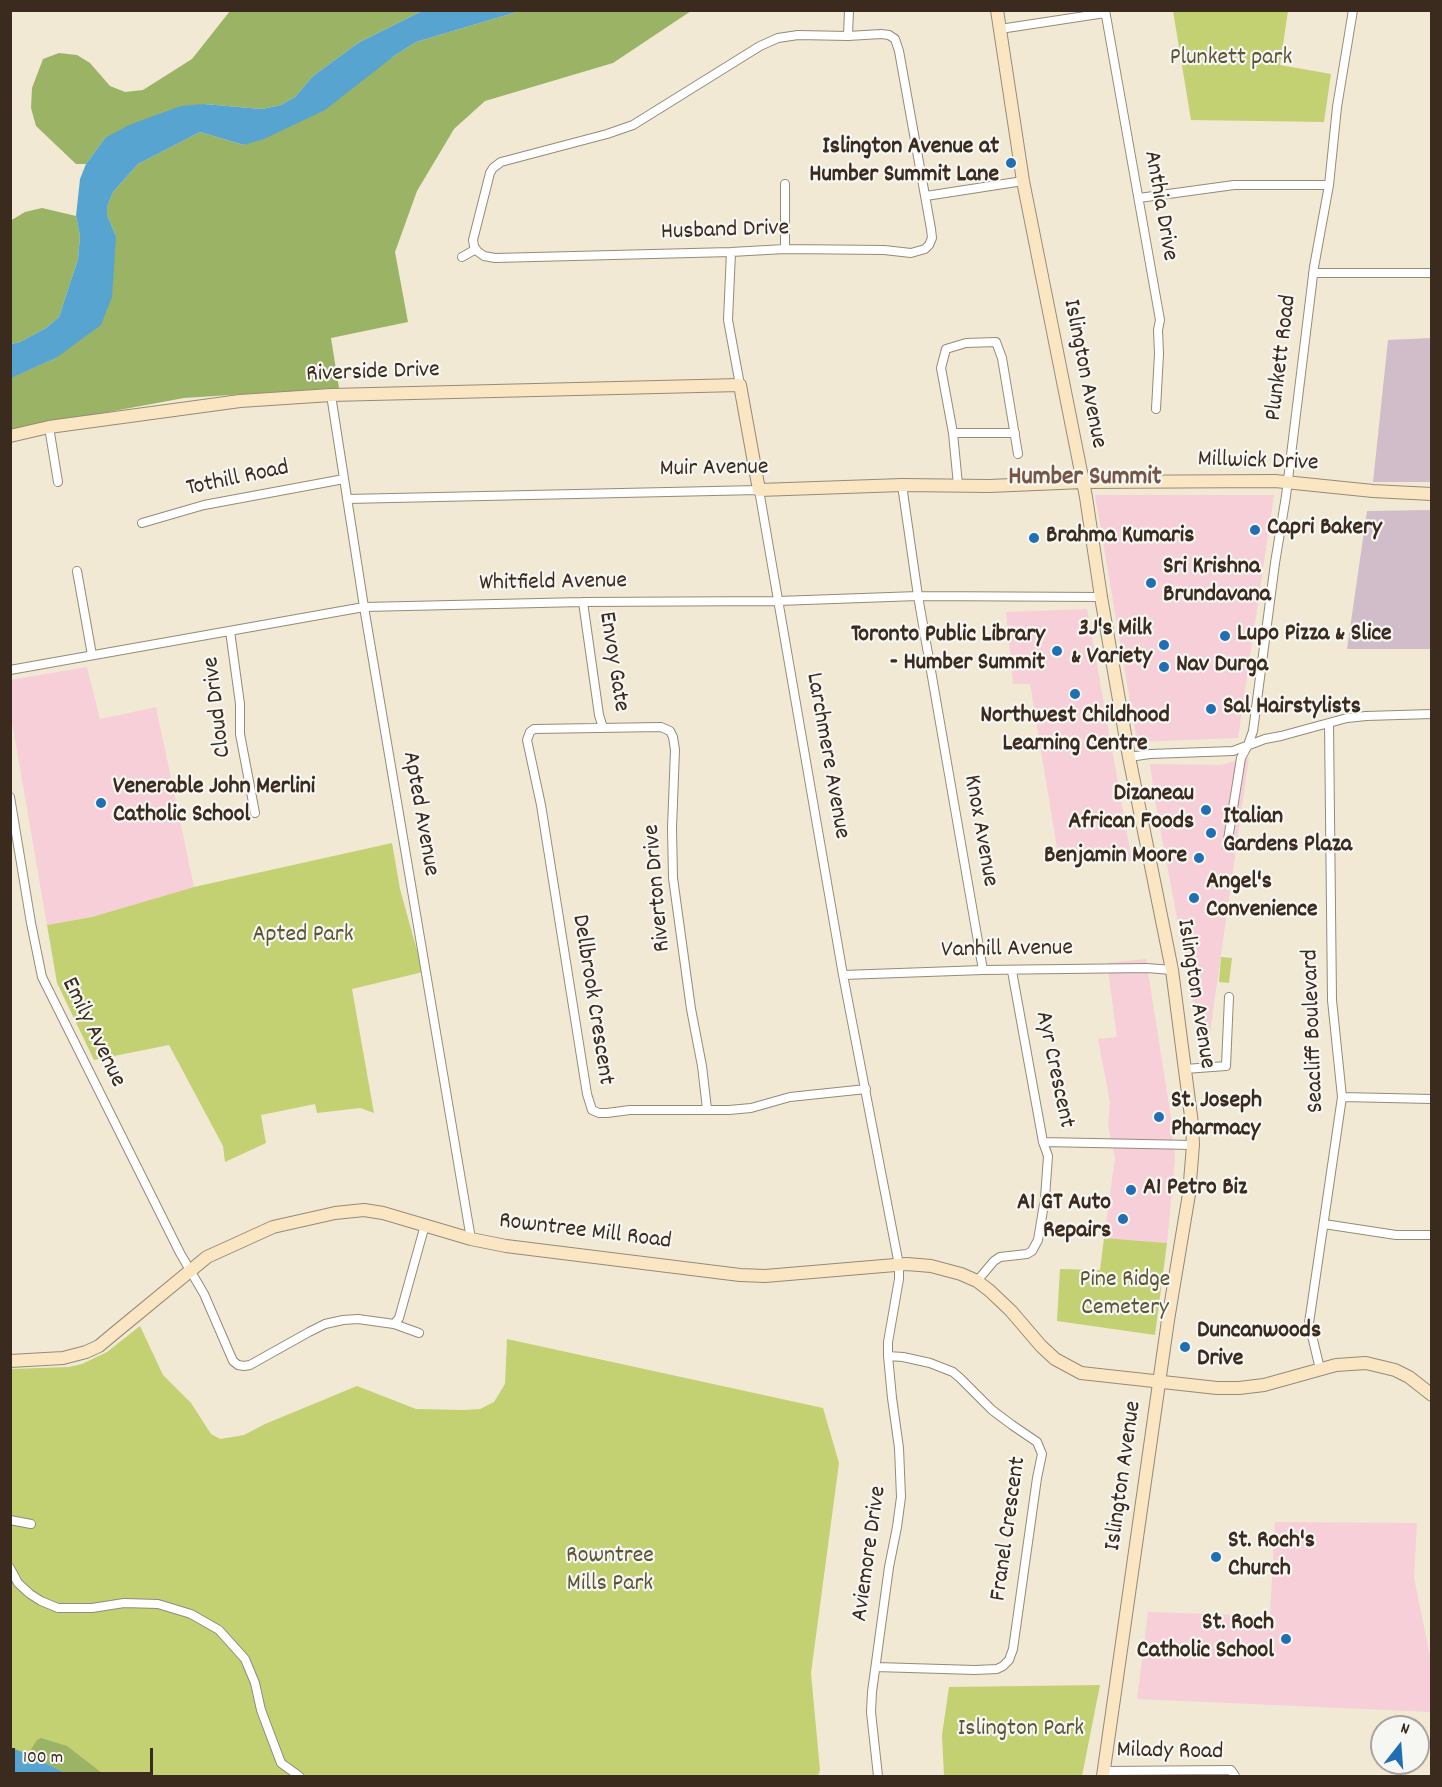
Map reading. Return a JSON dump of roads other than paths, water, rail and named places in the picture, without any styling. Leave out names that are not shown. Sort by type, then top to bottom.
[{"type":"street","points":[[848,36],[849,10]]},
{"type":"street","name":"Islington Avenue","points":[[997,10],[1023,181],[1083,482],[1130,757],[1172,970],[1193,1145],[1187,1212],[1178,1255],[1103,1774]]},
{"type":"street","name":"Plunkett Road","points":[[1227,846],[1241,758],[1253,730],[1313,273],[1329,185],[1337,107],[1353,10]]},
{"type":"street","points":[[1000,29],[1105,12]]},
{"type":"street","name":"Anthia Drive","points":[[1105,12],[1160,320],[1156,409]]},
{"type":"street","points":[[462,257],[475,247],[473,240],[490,173],[496,165],[506,159],[607,134],[633,125],[772,40],[785,36],[889,35],[895,39],[898,44],[926,196],[1023,181]]},
{"type":"street","points":[[785,184],[785,249]]},
{"type":"street","points":[[1139,198],[1234,185],[1329,185]]},
{"type":"street","name":"Husband Drive","points":[[475,247],[484,256],[495,258],[785,249],[884,250],[911,253],[929,245],[932,238],[926,196]]},
{"type":"street","name":"Larchmere Avenue","points":[[730,252],[728,320],[843,975],[899,1265]]},
{"type":"street","points":[[1313,273],[1431,273]]},
{"type":"street","points":[[958,485],[953,434],[941,368],[946,349],[966,343],[996,342],[1002,358],[1018,454]]},
{"type":"street","name":"Riverside Drive","points":[[10,436],[49,428],[240,401],[331,395],[740,385]]},
{"type":"street","name":"Apted Avenue","points":[[331,395],[364,608],[471,1239]]},
{"type":"street","points":[[49,428],[58,482]]},
{"type":"street","points":[[953,434],[1015,433]]},
{"type":"street","name":"Tothill Road","points":[[142,523],[204,505],[344,479]]},
{"type":"street","name":"Millwick Drive","points":[[1083,482],[1287,482],[1373,491],[1431,494]]},
{"type":"street","name":"Muir Avenue","points":[[347,499],[902,485],[989,486],[1083,482]]},
{"type":"street","name":"Knox Avenue","points":[[902,485],[918,596],[983,970]]},
{"type":"street","points":[[77,571],[92,655]]},
{"type":"street","name":"Whitfield Avenue","points":[[10,670],[364,608],[583,602],[778,601],[918,596],[1101,597]]},
{"type":"street","name":"Envoy Gate","points":[[583,602],[603,729]]},
{"type":"street","name":"Cloud Drive","points":[[230,631],[240,704],[240,734],[255,813]]},
{"type":"street","points":[[1130,757],[1150,754],[1233,751],[1265,739],[1366,716],[1431,714]]},
{"type":"street","name":"Seacliff Boulevard","points":[[1320,1369],[1309,1323],[1342,1097],[1332,1000],[1329,723]]},
{"type":"street","name":"Riverton Drive","points":[[603,729],[661,727],[670,731],[673,737],[675,750],[673,878],[707,1109]]},
{"type":"street","name":"Dellbrook Crescent","points":[[603,729],[538,728],[530,732],[527,740],[541,805],[592,1110],[599,1113],[630,1110],[751,1108],[790,1097],[866,1089]]},
{"type":"street","name":"Emily Avenue","points":[[10,797],[13,832],[42,977],[204,1294],[233,1361],[238,1365],[250,1365],[309,1332],[334,1322],[358,1319],[394,1324]]},
{"type":"street","name":"Vanhill Avenue","points":[[843,975],[983,970],[1172,970]]},
{"type":"street","name":"Ayr Crescent","points":[[1012,971],[1043,1142],[1193,1145]]},
{"type":"street","points":[[1185,1069],[1226,1065],[1229,997]]},
{"type":"street","points":[[1342,1097],[1431,1099]]},
{"type":"street","points":[[977,1281],[1000,1257],[1027,1254],[1036,1246],[1047,1174],[1048,1156],[1043,1142]]},
{"type":"street","name":"Rowntree Mill Road","points":[[10,1361],[63,1358],[76,1356],[92,1349],[207,1257],[273,1227],[351,1210],[374,1211],[471,1239],[506,1246],[756,1276],[899,1265],[931,1266],[977,1281],[1004,1303],[1041,1346],[1069,1368],[1081,1372],[1160,1382]]},
{"type":"street","points":[[1324,1224],[1396,1235],[1431,1235]]},
{"type":"street","points":[[419,1334],[394,1324],[399,1318],[425,1225]]},
{"type":"street","name":"Aviemore Drive","points":[[878,1776],[872,1692],[901,1497],[900,1466],[888,1356],[899,1265]]},
{"type":"street","name":"Franel Crescent","points":[[876,1666],[975,1670],[997,1669],[1010,1660],[1042,1454],[1037,1442],[992,1410],[953,1372],[903,1357],[888,1356]]},
{"type":"street","points":[[1160,1382],[1217,1388],[1245,1388],[1352,1363],[1381,1365],[1409,1377],[1431,1395]]},
{"type":"street","points":[[10,1520],[31,1524]]},
{"type":"street","points":[[10,1568],[18,1583],[30,1594],[58,1608],[92,1608],[124,1603],[158,1604],[191,1614],[219,1630],[245,1659],[255,1683],[261,1710],[282,1763],[299,1776]]},
{"type":"street","name":"Milady Road","points":[[1103,1774],[1231,1770],[1235,1776]]},
{"type":"water","points":[[422,11],[520,11],[416,42],[394,56],[325,110],[264,139],[244,145],[200,132],[138,164],[113,192],[107,207],[107,215],[116,236],[112,297],[101,325],[56,358],[11,378],[11,344],[20,342],[46,328],[59,317],[78,259],[80,236],[76,216],[80,179],[86,164],[105,138],[129,125],[181,106],[204,104],[262,109],[281,105],[295,97],[313,76],[358,43]]},
{"type":"water","points":[[11,1748],[23,1752],[71,1776],[11,1776]]},
{"type":"place","name":"Islington Avenue at Humber Summit Lane","points":[[1011,163]]},
{"type":"place","name":"Capri Bakery","points":[[1255,530]]},
{"type":"place","name":"Brahma Kumaris","points":[[1034,538]]},
{"type":"place","name":"Sri Krishna Brundavana","points":[[1151,583]]},
{"type":"place","name":"Lupo Pizza & Slice","points":[[1225,636]]},
{"type":"place","name":"3J's Milk & Variety","points":[[1164,645]]},
{"type":"place","name":"Toronto Public Library - Humber Summit","points":[[1057,651]]},
{"type":"place","name":"Nav Durga","points":[[1164,667]]},
{"type":"place","name":"Northwest Childhood Learning Centre","points":[[1075,694]]},
{"type":"place","name":"Sal Hairstylists","points":[[1211,709]]},
{"type":"place","name":"Venerable John Merlini Catholic School","points":[[101,803]]},
{"type":"place","name":"Dizaneau African Foods","points":[[1206,810]]},
{"type":"place","name":"Italian Gardens Plaza","points":[[1211,833]]},
{"type":"place","name":"Benjamin Moore","points":[[1199,858]]},
{"type":"place","name":"Angel's Convenience","points":[[1194,898]]},
{"type":"place","name":"St. Joseph Pharmacy","points":[[1159,1117]]},
{"type":"place","name":"A1 Petro Biz","points":[[1131,1190]]},
{"type":"place","name":"A1 GT Auto Repairs","points":[[1123,1219]]},
{"type":"place","name":"Duncanwoods Drive","points":[[1185,1347]]},
{"type":"place","name":"St. Roch's Church","points":[[1216,1557]]},
{"type":"place","name":"St. Roch Catholic School","points":[[1286,1639]]},
{"type":"district","name":"Humber Summit","points":[[1085,479]]},
{"type":"park label","name":"Plunkett park","points":[[1231,60]]},
{"type":"park label","name":"Apted Park","points":[[303,937]]},
{"type":"park label","name":"Pine Ridge Cemetery","points":[[1125,1296]]},
{"type":"park label","name":"Rowntree Mills Park","points":[[610,1572]]},
{"type":"park label","name":"Islington Park","points":[[1021,1731]]}]
